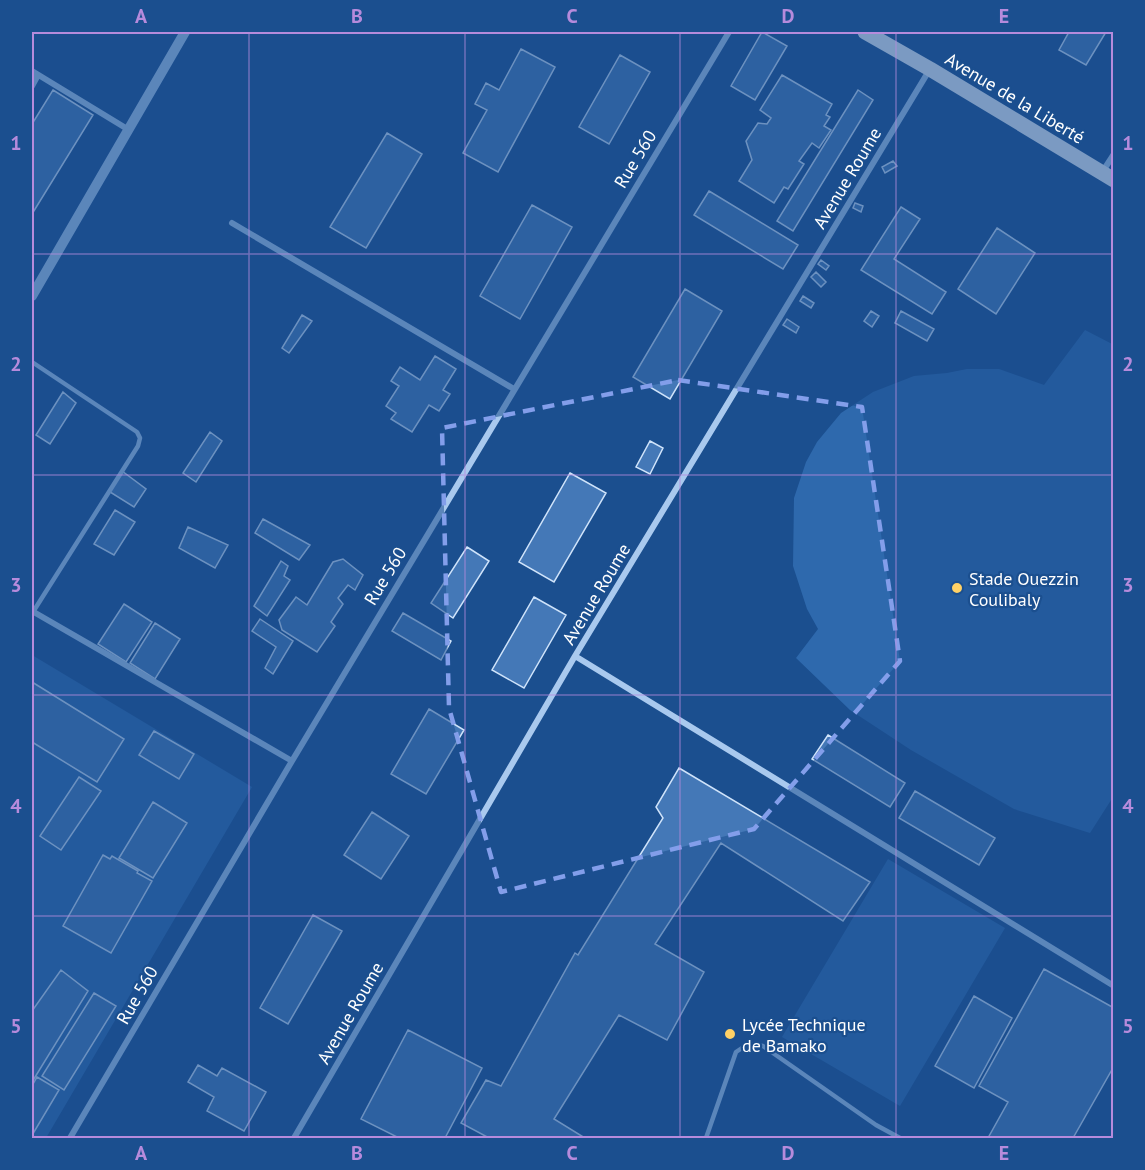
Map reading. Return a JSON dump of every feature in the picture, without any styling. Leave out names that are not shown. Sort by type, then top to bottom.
[{"type":"main road","name":"Avenue de la Liberté","points":[[865,32],[1108,177]]},
{"type":"street","points":[[32,296],[185,32]]},
{"type":"street","name":"Rue 560","points":[[70,1138],[514,388],[729,32]]},
{"type":"street","name":"Avenue Roume","points":[[294,1138],[575,656],[930,69]]},
{"type":"street","points":[[32,71],[129,130]]},
{"type":"street","points":[[32,86],[38,75]]},
{"type":"street","points":[[1108,177],[1113,154]]},
{"type":"street","points":[[232,223],[514,388]]},
{"type":"street","points":[[32,611],[292,761]]},
{"type":"street","points":[[575,656],[1113,986]]},
{"type":"lane","points":[[32,362],[137,432],[141,438],[32,611]]},
{"type":"lane","points":[[706,1138],[736,1052],[748,1044],[763,1046],[876,1125],[900,1138]]},
{"type":"highlighted area","points":[[678,380],[862,407],[900,661],[754,829],[501,892],[449,708],[442,428]]},
{"type":"shaded area","name":"Stade Ouezzin Coulibaly","points":[[1085,330],[1114,345],[1113,797],[1090,833],[1014,809],[911,750],[850,710],[796,658],[818,629],[807,609],[793,566],[794,498],[806,462],[817,442],[841,413],[873,392],[914,376],[967,369],[999,369],[1044,385]]},
{"type":"shaded area","points":[[32,655],[252,787],[46,1138],[32,1138]]},
{"type":"shaded area","points":[[888,859],[1005,928],[900,1106],[782,1037]]},
{"type":"building","points":[[762,32],[787,46],[755,100],[731,86]]},
{"type":"building","points":[[1069,32],[1106,32],[1086,65],[1059,50]]},
{"type":"building","points":[[521,49],[555,67],[498,172],[463,153],[487,110],[475,104],[486,83],[499,90]]},
{"type":"building","points":[[620,55],[650,72],[609,144],[579,127]]},
{"type":"building","points":[[782,75],[832,104],[826,115],[830,117],[824,126],[831,130],[819,148],[812,143],[799,161],[804,164],[788,189],[784,187],[774,203],[739,181],[752,160],[746,141],[758,123],[767,124],[771,118],[760,110]]},
{"type":"building","points":[[53,90],[93,115],[32,214],[32,124]]},
{"type":"building","points":[[858,90],[873,100],[793,231],[777,221]]},
{"type":"building","points":[[387,133],[422,154],[366,248],[330,227]]},
{"type":"building","points":[[893,161],[897,166],[885,173],[882,167]]},
{"type":"building","points":[[709,191],[798,245],[783,269],[694,215]]},
{"type":"building","points":[[855,203],[863,206],[861,212],[853,208]]},
{"type":"building","points":[[532,205],[572,227],[520,319],[480,296]]},
{"type":"building","points":[[901,207],[920,219],[894,259],[946,292],[932,314],[861,270]]},
{"type":"building","points":[[997,228],[1035,253],[996,314],[958,289]]},
{"type":"building","points":[[821,260],[829,266],[826,270],[818,264]]},
{"type":"building","points":[[816,272],[826,282],[821,287],[811,277]]},
{"type":"building","points":[[685,289],[722,311],[670,399],[633,377]]},
{"type":"building","points":[[803,296],[814,303],[811,308],[800,301]]},
{"type":"building","points":[[871,311],[879,316],[872,327],[864,321]]},
{"type":"building","points":[[901,311],[934,329],[927,341],[895,323]]},
{"type":"building","points":[[302,315],[312,321],[289,353],[282,348]]},
{"type":"building","points":[[787,319],[799,327],[796,333],[783,325]]},
{"type":"building","points":[[435,356],[456,369],[443,390],[450,394],[439,411],[429,405],[412,432],[391,419],[396,413],[386,406],[399,386],[391,381],[400,367],[420,380]]},
{"type":"building","points":[[63,392],[76,403],[50,444],[36,435]]},
{"type":"building","points":[[210,432],[222,441],[196,482],[183,473]]},
{"type":"building","points":[[650,441],[663,448],[650,474],[636,467]]},
{"type":"building","points":[[122,471],[146,489],[134,507],[110,492]]},
{"type":"building","points":[[570,473],[606,493],[554,582],[519,562]]},
{"type":"building","points":[[115,510],[135,522],[114,555],[94,544]]},
{"type":"building","points":[[263,519],[310,545],[299,560],[255,533]]},
{"type":"building","points":[[188,527],[228,545],[215,568],[179,548]]},
{"type":"building","points":[[467,547],[489,561],[453,618],[431,603]]},
{"type":"building","points":[[343,559],[363,575],[355,590],[348,585],[338,598],[343,604],[331,622],[335,626],[317,652],[282,630],[279,620],[296,597],[307,605],[333,562]]},
{"type":"building","points":[[281,561],[288,566],[284,576],[290,580],[267,616],[254,606]]},
{"type":"building","points":[[534,597],[566,615],[524,688],[492,670]]},
{"type":"building","points":[[124,604],[152,622],[126,662],[98,644]]},
{"type":"building","points":[[403,613],[451,641],[441,660],[392,631]]},
{"type":"building","points":[[260,619],[293,641],[273,674],[265,668],[276,647],[252,631]]},
{"type":"building","points":[[155,623],[180,639],[155,679],[130,663]]},
{"type":"building","points":[[32,682],[124,739],[97,782],[32,742]]},
{"type":"building","points":[[429,709],[464,730],[426,794],[391,774]]},
{"type":"building","points":[[154,731],[194,754],[179,779],[139,755]]},
{"type":"building","points":[[828,735],[905,783],[890,807],[812,759]]},
{"type":"building","points":[[679,768],[870,882],[843,921],[721,843],[655,944],[704,972],[667,1040],[619,1015],[554,1119],[585,1138],[489,1138],[461,1123],[486,1080],[501,1086],[575,953],[578,955],[663,818],[656,807]]},
{"type":"building","points":[[79,777],[101,791],[61,850],[40,836]]},
{"type":"building","points":[[915,791],[995,838],[979,865],[899,818]]},
{"type":"building","points":[[153,802],[187,823],[153,878],[119,858]]},
{"type":"building","points":[[372,812],[409,836],[381,879],[344,855]]},
{"type":"building","points":[[103,855],[110,859],[112,856],[152,881],[111,953],[63,926]]},
{"type":"building","points":[[313,915],[342,931],[288,1024],[260,1008]]},
{"type":"building","points":[[1044,969],[1114,1008],[1114,1066],[1073,1138],[988,1138],[1008,1102],[979,1086]]},
{"type":"building","points":[[61,970],[88,991],[32,1082],[32,1011]]},
{"type":"building","points":[[94,993],[116,1006],[64,1090],[42,1076]]},
{"type":"building","points":[[974,996],[1012,1018],[974,1088],[935,1066]]},
{"type":"building","points":[[408,1030],[482,1068],[445,1138],[399,1138],[361,1119]]},
{"type":"building","points":[[198,1065],[217,1076],[222,1068],[266,1092],[244,1131],[207,1111],[214,1097],[188,1082]]},
{"type":"building","points":[[37,1077],[59,1090],[34,1132],[32,1130],[32,1086]]},
{"type":"place","name":"Stade Ouezzin Coulibaly","points":[[957,588]]},
{"type":"place","name":"Lycée Technique de Bamako","points":[[730,1034]]}]
